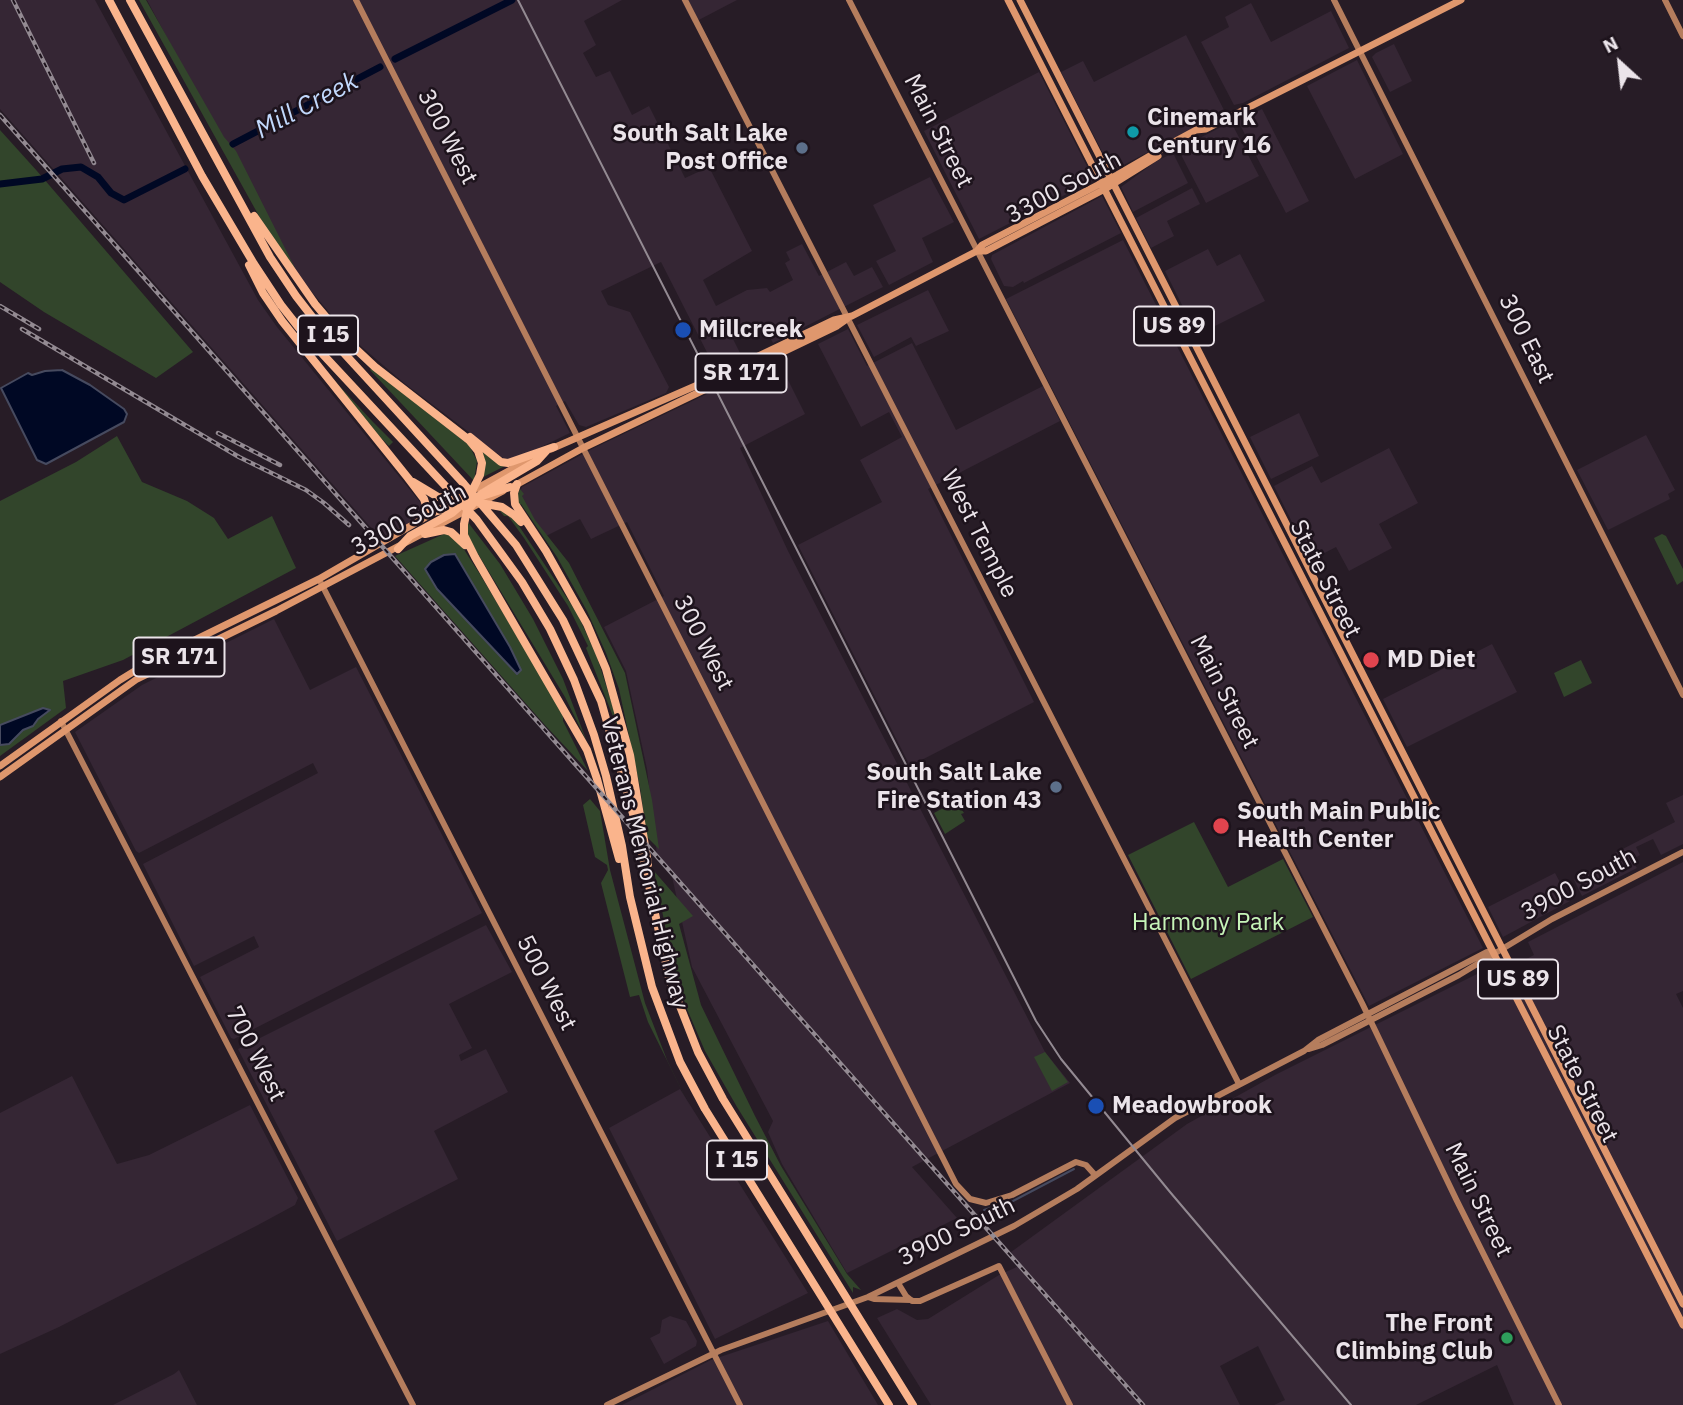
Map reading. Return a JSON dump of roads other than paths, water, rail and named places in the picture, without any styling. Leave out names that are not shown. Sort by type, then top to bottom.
[{"type":"highway","name":"Veterans Memorial Highway","points":[[109,0],[202,176],[281,305],[303,334],[477,520],[516,573],[550,629],[581,697],[652,988],[680,1062],[705,1109],[889,1405]]},
{"type":"highway","name":"Veterans Memorial Highway","points":[[130,0],[270,257],[296,296],[320,327],[491,514],[541,582],[584,660],[601,701],[635,821],[669,978],[698,1052],[723,1099],[913,1405]]},
{"type":"highway","points":[[220,165],[274,247],[336,329],[375,367],[469,440],[478,451],[482,463],[464,530],[475,558]]},
{"type":"highway","points":[[202,176],[263,293],[282,321],[424,499],[431,514],[514,486],[515,504],[594,637],[615,697],[630,755],[648,876]]},
{"type":"highway","points":[[445,421],[501,461],[510,463],[551,449]]},
{"type":"highway","points":[[398,548],[410,536],[537,461],[551,449]]},
{"type":"highway","points":[[408,478],[434,496],[502,507],[514,514],[563,581]]},
{"type":"highway","points":[[425,534],[444,530],[451,532],[458,536],[475,558],[570,718],[602,778]]},
{"type":"main road","name":"State Street","points":[[1008,0],[1107,184],[1503,948],[1683,1304]]},
{"type":"main road","name":"State Street","points":[[1020,0],[1107,184],[1683,1325]]},
{"type":"main road","name":"3300 South","points":[[514,486],[583,449],[837,326],[977,251],[986,251],[1201,130],[1461,0]]},
{"type":"main road","name":"3300 South","points":[[551,449],[675,395],[834,320],[848,318]]},
{"type":"main road","points":[[663,411],[675,395]]},
{"type":"main road","name":"3300 South","points":[[0,766],[150,672],[321,583],[425,534],[470,501]]},
{"type":"main road","name":"3300 South","points":[[321,583],[431,514]]},
{"type":"main road","name":"3300 South","points":[[0,777],[64,725]]},
{"type":"street","name":"300 West","points":[[356,0],[956,1184],[975,1201],[993,1203],[1073,1163],[1081,1162],[1095,1175]]},
{"type":"street","name":"West Temple","points":[[685,0],[1239,1084]]},
{"type":"street","name":"Main Street","points":[[849,0],[1369,1018],[1459,1207],[1559,1405]]},
{"type":"street","name":"300 East","points":[[1334,0],[1683,695]]},
{"type":"street","points":[[1665,0],[1683,36]]},
{"type":"street","name":"500 West","points":[[321,583],[740,1405]]},
{"type":"street","name":"700 West","points":[[64,725],[412,1405]]},
{"type":"street","name":"3900 South","points":[[607,1405],[712,1354],[868,1297],[1004,1231],[1059,1200],[1175,1118],[1304,1051],[1322,1045],[1487,952],[1503,948],[1552,919],[1683,852]]},
{"type":"street","points":[[868,1297],[928,1300],[999,1266],[1070,1405]]},
{"type":"street","points":[[898,1283],[912,1301]]},
{"type":"water","points":[[62,370],[90,385],[127,414],[124,422],[46,464],[37,460],[1,388],[28,373],[32,375]]},
{"type":"water","points":[[455,554],[510,647],[521,670],[517,674],[437,589],[425,569],[444,555]]},
{"type":"water","points":[[43,708],[50,710],[9,744],[0,745],[0,725]]},
{"type":"waterway","name":"Mill Creek","points":[[395,59],[512,0]]},
{"type":"waterway","name":"Mill Creek","points":[[233,144],[380,67]]},
{"type":"waterway","name":"Mill Creek","points":[[0,184],[42,179],[62,169],[81,167],[98,177],[111,193],[124,200],[185,169]]},
{"type":"waterway","points":[[984,1210],[1013,1201],[1074,1169]]},
{"type":"tram line","points":[[518,0],[1036,1021],[1061,1059],[1170,1192],[1351,1405]]},
{"type":"railway","points":[[13,0],[94,163]]},
{"type":"railway","points":[[0,115],[1143,1405]]},
{"type":"railway","points":[[0,306],[39,329]]},
{"type":"railway","points":[[22,329],[239,457],[306,490],[349,525]]},
{"type":"railway","points":[[218,433],[280,465]]},
{"type":"place","name":"Cinemark Century 16","points":[[1133,132]]},
{"type":"place","name":"South Salt Lake Post Office","points":[[802,148]]},
{"type":"place","name":"Millcreek","points":[[683,330]]},
{"type":"place","name":"MD Diet","points":[[1371,660]]},
{"type":"place","name":"South Salt Lake Fire Station 43","points":[[1056,787]]},
{"type":"place","name":"South Main Public Health Center","points":[[1221,826]]},
{"type":"place","name":"Meadowbrook","points":[[1096,1106]]},
{"type":"place","name":"The Front Climbing Club","points":[[1507,1338]]},
{"type":"park label","name":"Harmony Park","points":[[1208,923]]}]
